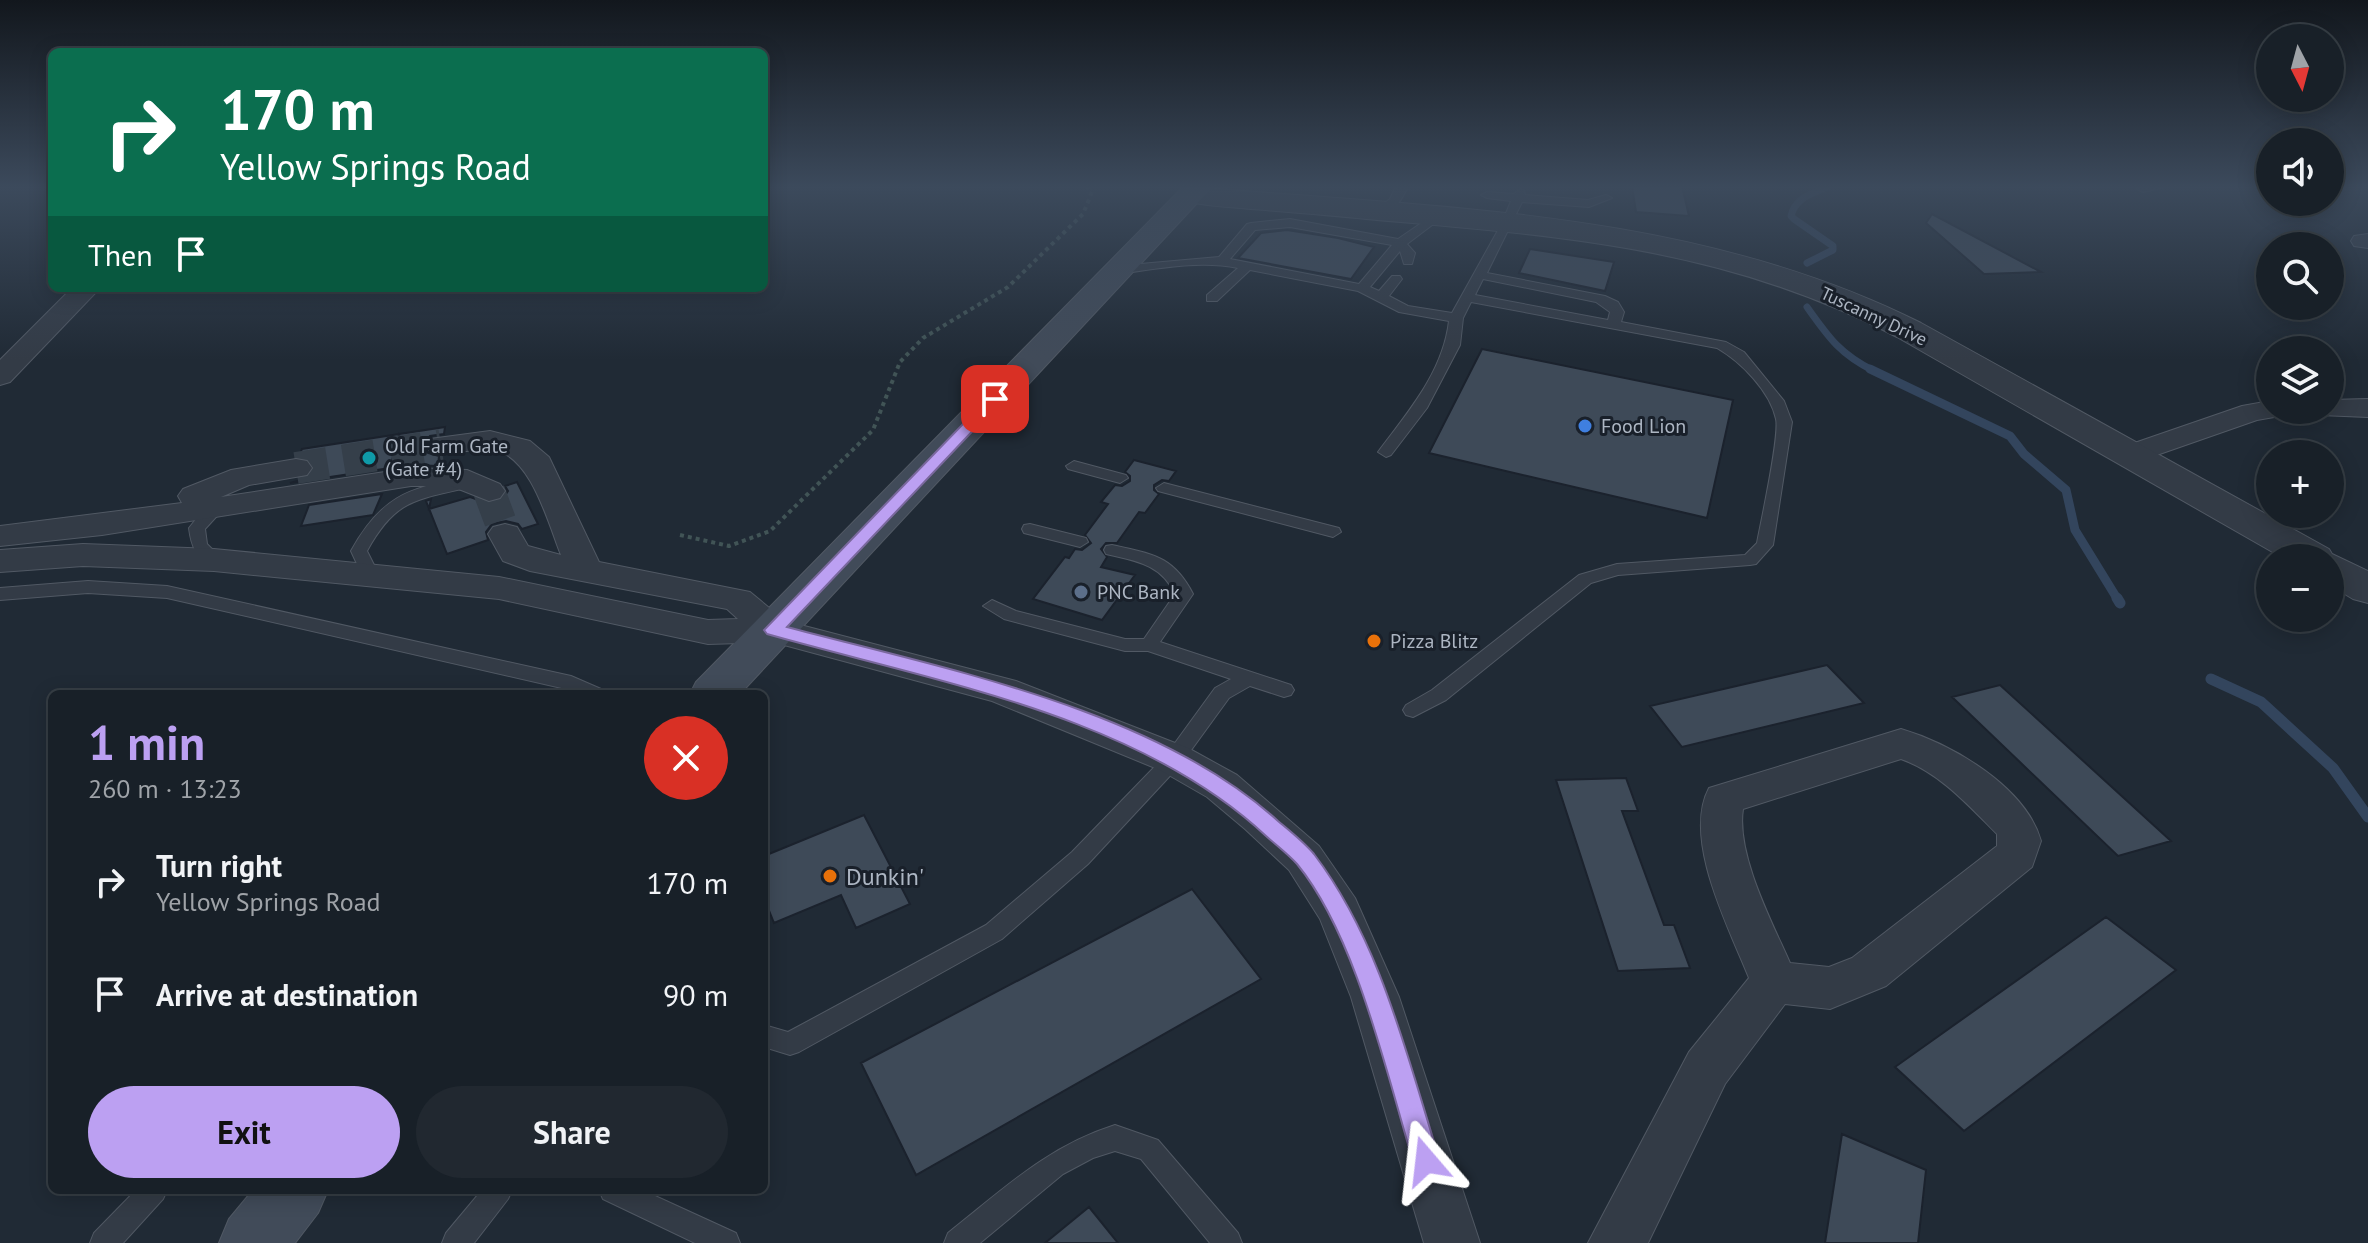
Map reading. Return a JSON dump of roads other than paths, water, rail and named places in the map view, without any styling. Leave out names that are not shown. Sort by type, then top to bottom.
[{"type":"main road","points":[[717,690],[1144,244]]},
{"type":"main road","points":[[253,1243],[292,1194]]},
{"type":"street","name":"Tuscanny Drive","points":[[1654,244],[1712,255],[1824,291],[1909,330],[2289,544]]},
{"type":"street","points":[[0,376],[83,292]]},
{"type":"street","points":[[2344,409],[2368,408]]},
{"type":"street","points":[[2131,455],[2256,412]]},
{"type":"street","points":[[441,445],[490,440],[519,447],[538,464],[585,570]]},
{"type":"street","points":[[130,521],[242,477],[296,468]]},
{"type":"street","points":[[0,536],[130,521],[411,477],[456,477],[480,487]]},
{"type":"street","points":[[505,534],[515,553],[530,560],[738,600],[773,630]]},
{"type":"street","points":[[0,561],[83,555],[214,560],[499,588],[708,632],[773,630],[1003,691],[1174,759],[1222,786],[1304,858],[1339,911],[1375,997],[1452,1243]]},
{"type":"street","points":[[2344,575],[2368,589]]},
{"type":"street","points":[[1901,744],[1925,749],[1945,760],[2016,826],[2020,841],[2017,855],[1869,972],[1830,988],[1774,982],[1723,845],[1718,813],[1724,799],[1901,744]]},
{"type":"street","points":[[1616,1243],[1634,1215],[1707,1068],[1774,982]]},
{"type":"lane","points":[[1222,261],[1236,244]]},
{"type":"lane","points":[[1362,288],[1399,244]]},
{"type":"lane","points":[[1401,244],[1409,253],[1408,261]]},
{"type":"lane","points":[[1386,452],[1425,399],[1453,345],[1456,318],[1495,244]]},
{"type":"lane","points":[[1118,270],[1222,261],[1362,288],[1404,309],[1456,318]]},
{"type":"lane","points":[[1212,298],[1247,266]]},
{"type":"lane","points":[[1480,275],[1600,299],[1613,305],[1617,312],[1613,325]]},
{"type":"lane","points":[[1381,297],[1396,279]]},
{"type":"lane","points":[[1413,710],[1439,695],[1585,579],[1617,570],[1750,560],[1765,545],[1785,422],[1777,401],[1739,355],[1721,345],[1468,298]]},
{"type":"lane","points":[[1074,466],[1120,478]]},
{"type":"lane","points":[[370,575],[359,551],[371,525],[396,503],[428,487],[480,487]]},
{"type":"lane","points":[[1164,488],[1333,532]]},
{"type":"lane","points":[[214,560],[199,546],[197,528],[210,513],[226,506]]},
{"type":"lane","points":[[1030,529],[1080,542]]},
{"type":"lane","points":[[1112,550],[1163,563],[1177,578],[1184,594],[1149,645]]},
{"type":"lane","points":[[0,594],[88,587],[167,592],[571,683],[586,690]]},
{"type":"lane","points":[[992,606],[1010,615],[1125,645],[1149,645],[1284,690]]},
{"type":"lane","points":[[768,1037],[790,1044],[994,932],[1080,858],[1174,759],[1222,693],[1247,679]]},
{"type":"lane","points":[[958,1243],[1054,1165],[1087,1147],[1115,1138],[1149,1149],[1228,1243]]},
{"type":"lane","points":[[104,1243],[150,1194]]},
{"type":"lane","points":[[456,1243],[496,1194]]},
{"type":"lane","points":[[621,1194],[726,1243]]},
{"type":"waterway","points":[[1807,263],[1833,250],[1830,244]]},
{"type":"waterway","points":[[1807,307],[1836,344],[1873,371]]},
{"type":"waterway","points":[[1873,371],[2010,436],[2024,454],[2066,490],[2075,530],[2118,600]]},
{"type":"waterway","points":[[2117,598],[2120,603]]},
{"type":"waterway","points":[[2211,679],[2261,702],[2333,768],[2368,817]]},
{"type":"tunnel","points":[[296,468],[441,445]]},
{"type":"tunnel","points":[[489,491],[505,534]]},
{"type":"place","name":"Food Lion","points":[[1585,426]]},
{"type":"place","name":"Old Farm Gate (Gate #4)","points":[[369,458]]},
{"type":"place","name":"PNC Bank","points":[[1081,592]]},
{"type":"place","name":"Pizza Blitz","points":[[1374,641]]},
{"type":"place","name":"Dunkin'","points":[[830,876]]}]
